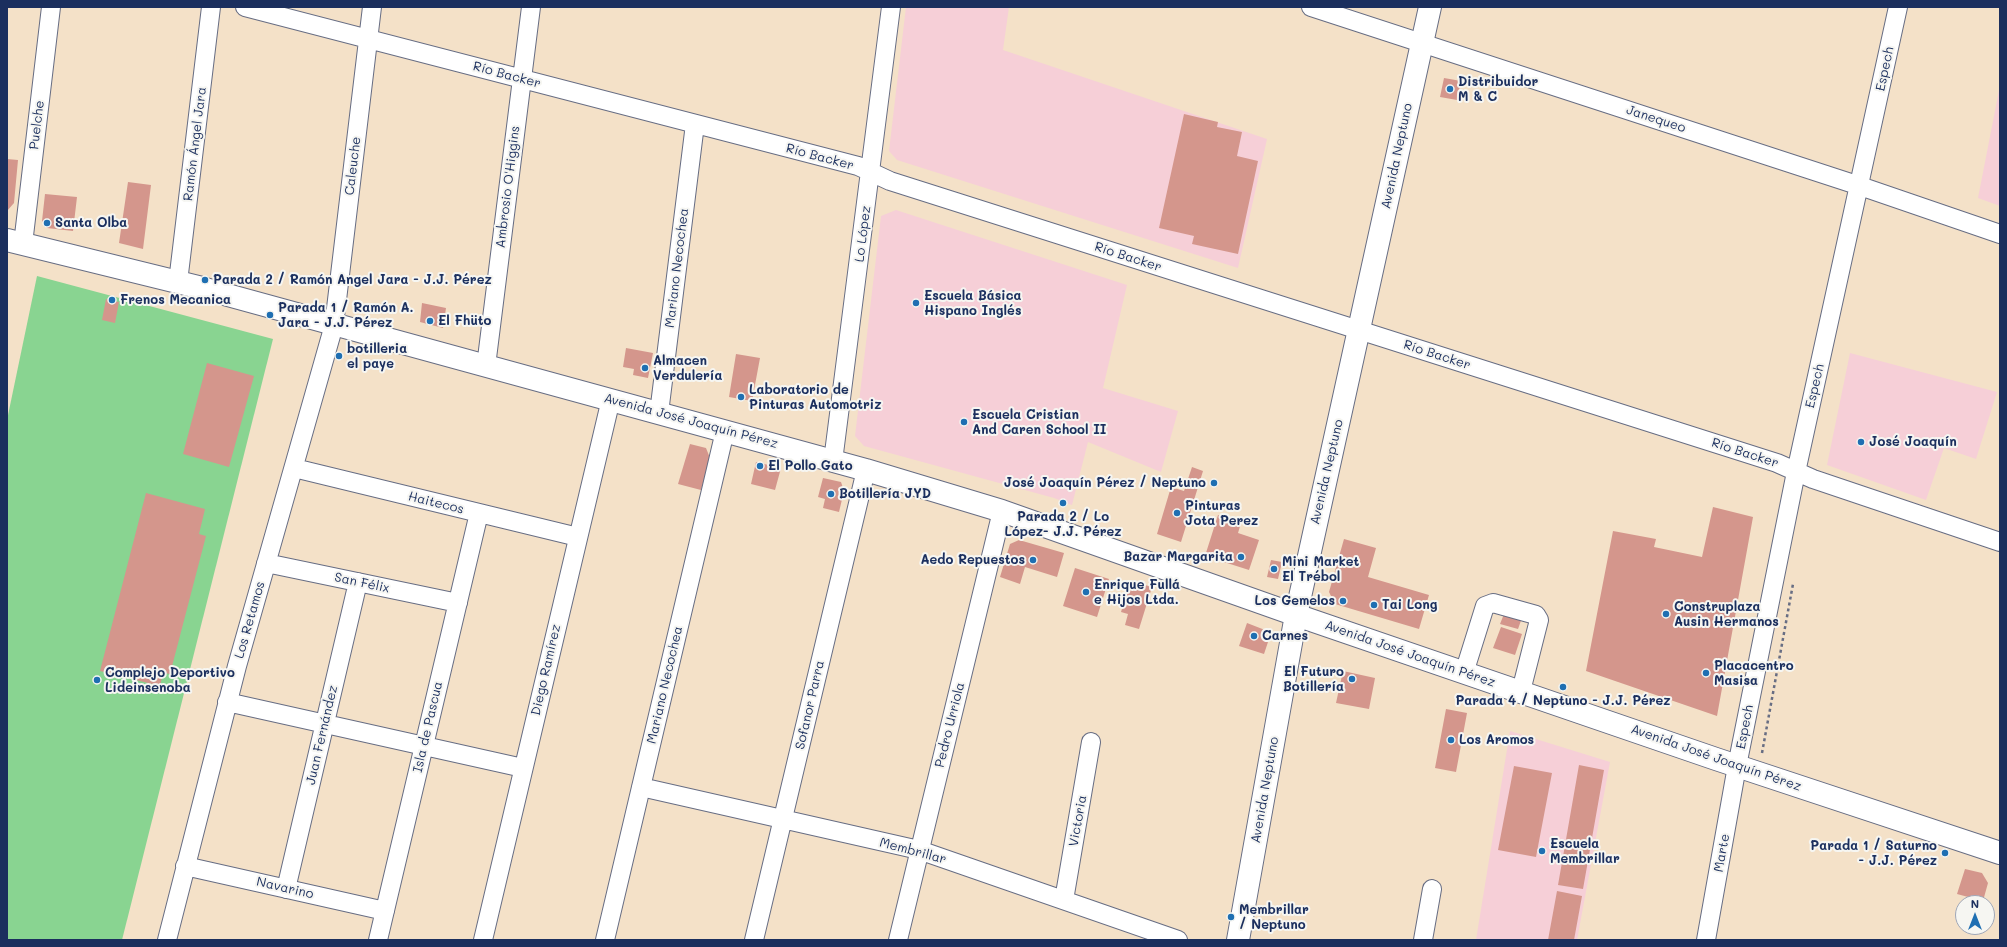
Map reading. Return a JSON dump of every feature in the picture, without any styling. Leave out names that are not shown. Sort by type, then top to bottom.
[{"type":"main road","name":"Avenida Neptuno","points":[[1238,940],[1296,615],[1430,7]]},
{"type":"main road","name":"Avenida José Joaquín Pérez","points":[[15,242],[178,282],[610,399],[866,470],[1002,511],[1464,673],[1737,766],[2000,853]]},
{"type":"street","name":"Puelche","points":[[15,242],[51,7]]},
{"type":"street","name":"Ramón Ángel Jara","points":[[178,282],[212,7]]},
{"type":"street","name":"Río Backer","points":[[245,7],[858,166],[890,182],[1777,463],[1820,482],[2000,542]]},
{"type":"street","name":"Caleuche","points":[[334,324],[372,7]]},
{"type":"street","name":"Ambrosio O'Higgins","points":[[486,366],[531,7]]},
{"type":"street","name":"Lo López","points":[[833,461],[891,7]]},
{"type":"street","name":"Janequeo","points":[[1311,7],[1860,186],[2000,234]]},
{"type":"street","name":"Espech","points":[[1737,766],[1796,472],[1860,186],[1898,7]]},
{"type":"street","name":"Mariano Necochea","points":[[659,413],[695,124]]},
{"type":"street","name":"Los Retamos","points":[[167,940],[227,702],[334,324]]},
{"type":"street","name":"Diego Ramírez","points":[[483,940],[610,399]]},
{"type":"street","name":"Mariano Necochea","points":[[604,940],[725,431]]},
{"type":"street","name":"Haitecos","points":[[294,468],[578,537]]},
{"type":"street","name":"Sofanor Parra","points":[[754,940],[866,470]]},
{"type":"street","name":"Pedro Urriola","points":[[898,940],[1002,511]]},
{"type":"street","name":"Isla de Pascua","points":[[378,940],[479,513]]},
{"type":"street","name":"San Félix","points":[[266,563],[458,603]]},
{"type":"street","name":"Juan Fernández","points":[[286,889],[358,582]]},
{"type":"street","points":[[1464,673],[1485,606],[1493,603],[1536,615],[1538,620],[1521,692]]},
{"type":"street","points":[[227,702],[523,768]]},
{"type":"street","name":"Victoria","points":[[1064,900],[1092,742]]},
{"type":"street","name":"Marte","points":[[1706,940],[1737,766]]},
{"type":"street","name":"Membrillar","points":[[641,787],[919,850],[1178,940]]},
{"type":"street","name":"Navarino","points":[[185,866],[385,911]]},
{"type":"street","points":[[1423,940],[1432,889]]},
{"type":"shaded area","points":[[906,7],[1009,7],[1003,50],[1267,139],[1238,268],[897,160],[889,151]]},
{"type":"shaded area","points":[[2000,85],[2000,206],[1978,198]]},
{"type":"shaded area","points":[[896,210],[1127,285],[1103,388],[1178,411],[1161,472],[1088,442],[1072,505],[1054,498],[864,446],[855,436],[881,216]]},
{"type":"shaded area","points":[[1850,353],[1997,392],[1976,459],[1944,448],[1926,500],[1827,465]]},
{"type":"shaded area","name":"Escuela Membrillar","points":[[1510,731],[1610,762],[1577,940],[1476,940]]},
{"type":"green space","name":"Complejo Deportivo Lideinsenoba","points":[[37,276],[273,339],[122,940],[7,940],[7,420]]},
{"type":"building","name":"Distribuidor M & C","points":[[1444,78],[1461,81],[1457,100],[1440,97]]},
{"type":"building","points":[[1184,114],[1218,122],[1217,127],[1242,132],[1237,156],[1258,161],[1238,254],[1192,244],[1194,236],[1159,228]]},
{"type":"building","points":[[7,159],[18,160],[14,203],[7,211]]},
{"type":"building","points":[[128,182],[151,185],[143,249],[119,243]]},
{"type":"building","points":[[45,194],[77,197],[73,231],[47,228],[42,221]]},
{"type":"building","points":[[106,299],[119,302],[115,323],[102,320]]},
{"type":"building","points":[[422,303],[446,308],[443,328],[420,322]]},
{"type":"building","points":[[626,348],[653,353],[648,378],[633,375],[634,369],[623,367]]},
{"type":"building","points":[[736,354],[760,358],[752,401],[729,397]]},
{"type":"building","points":[[207,363],[254,376],[229,467],[183,454]]},
{"type":"building","points":[[690,444],[706,448],[710,458],[701,490],[678,484]]},
{"type":"building","points":[[756,462],[781,468],[775,490],[751,484]]},
{"type":"building","name":"Pinturas Jota Perez","points":[[1192,467],[1203,471],[1181,542],[1157,534],[1171,487],[1184,491]]},
{"type":"building","name":"Botillería JYD","points":[[823,478],[841,482],[844,491],[839,512],[823,508],[825,499],[818,497]]},
{"type":"building","points":[[146,493],[205,509],[199,534],[206,536],[170,674],[163,673],[160,686],[100,671]]},
{"type":"building","name":"Construplaza Ausin Hermanos","points":[[1713,507],[1753,517],[1717,716],[1586,671],[1613,531],[1656,539],[1654,547],[1702,557]]},
{"type":"building","points":[[1218,515],[1241,523],[1238,533],[1259,540],[1249,570],[1205,556]]},
{"type":"building","points":[[1344,539],[1376,548],[1368,577],[1429,595],[1419,629],[1335,604],[1329,592]]},
{"type":"building","name":"Aedo Repuestos","points":[[1019,540],[1064,553],[1057,577],[1025,567],[1020,584],[1000,577],[1010,544]]},
{"type":"building","name":"Mini Market El Trébol","points":[[1271,560],[1282,562],[1278,579],[1267,577]]},
{"type":"building","name":"Enrique Fullá e Hijos Ltda.","points":[[1075,568],[1109,579],[1097,617],[1063,606]]},
{"type":"building","points":[[1131,581],[1152,587],[1139,629],[1125,625],[1128,614],[1121,612]]},
{"type":"building","points":[[1506,609],[1523,615],[1518,629],[1500,624]]},
{"type":"building","name":"Carnes","points":[[1247,623],[1265,630],[1268,642],[1264,654],[1239,646]]},
{"type":"building","points":[[1501,627],[1522,634],[1515,655],[1493,648]]},
{"type":"building","points":[[1343,671],[1375,678],[1369,709],[1336,703]]},
{"type":"building","name":"Los Aromos","points":[[1446,709],[1467,713],[1456,772],[1435,768]]},
{"type":"building","points":[[1579,765],[1604,770],[1583,889],[1558,885]]},
{"type":"building","points":[[1514,766],[1552,773],[1536,857],[1498,850]]},
{"type":"building","points":[[1965,869],[1982,873],[1988,883],[1985,895],[1957,894]]},
{"type":"building","points":[[1557,891],[1582,896],[1574,940],[1548,940]]},
{"type":"place","name":"Distribuidor M & C","points":[[1450,89]]},
{"type":"place","name":"Santa Olba","points":[[47,223]]},
{"type":"place","name":"Parada 2 / Ramón Angel Jara - J.J. Pérez","points":[[205,280]]},
{"type":"place","name":"Frenos Mecanica","points":[[112,300]]},
{"type":"place","name":"Escuela Básica Hispano Inglés","points":[[916,303]]},
{"type":"place","name":"Parada 1 / Ramón A. Jara - J.J. Pérez","points":[[270,315]]},
{"type":"place","name":"El Fhüto","points":[[430,321]]},
{"type":"place","name":"botilleria el paye","points":[[339,356]]},
{"type":"place","name":"Almacen Verdulería","points":[[645,368]]},
{"type":"place","name":"Laboratorio de Pinturas Automotriz","points":[[741,397]]},
{"type":"place","name":"Escuela Cristian And Caren School II","points":[[964,422]]},
{"type":"place","name":"José Joaquín","points":[[1861,442]]},
{"type":"place","name":"El Pollo Gato","points":[[760,466]]},
{"type":"place","name":"José Joaquín Pérez / Neptuno","points":[[1214,483]]},
{"type":"place","name":"Botillería JYD","points":[[831,494]]},
{"type":"place","name":"Parada 2 / Lo López- J.J. Pérez","points":[[1063,503]]},
{"type":"place","name":"Pinturas Jota Perez","points":[[1177,513]]},
{"type":"place","name":"Bazar Margarita","points":[[1241,557]]},
{"type":"place","name":"Aedo Repuestos","points":[[1033,560]]},
{"type":"place","name":"Mini Market El Trébol","points":[[1274,569]]},
{"type":"place","name":"Enrique Fullá e Hijos Ltda.","points":[[1086,592]]},
{"type":"place","name":"Los Gemelos","points":[[1343,601]]},
{"type":"place","name":"Tai Long","points":[[1374,605]]},
{"type":"place","name":"Construplaza Ausin Hermanos","points":[[1666,614]]},
{"type":"place","name":"Carnes","points":[[1254,636]]},
{"type":"place","name":"Placacentro Masisa","points":[[1706,673]]},
{"type":"place","name":"El Futuro Botillería","points":[[1352,679]]},
{"type":"place","name":"Complejo Deportivo Lideinsenoba","points":[[97,680]]},
{"type":"place","name":"Parada 4 / Neptuno - J.J. Pérez","points":[[1563,687]]},
{"type":"place","name":"Los Aromos","points":[[1451,740]]},
{"type":"place","name":"Escuela Membrillar","points":[[1542,851]]},
{"type":"place","name":"Parada 1 / Saturno - J.J. Pérez","points":[[1945,853]]},
{"type":"place","name":"Membrillar / Neptuno","points":[[1231,917]]}]
